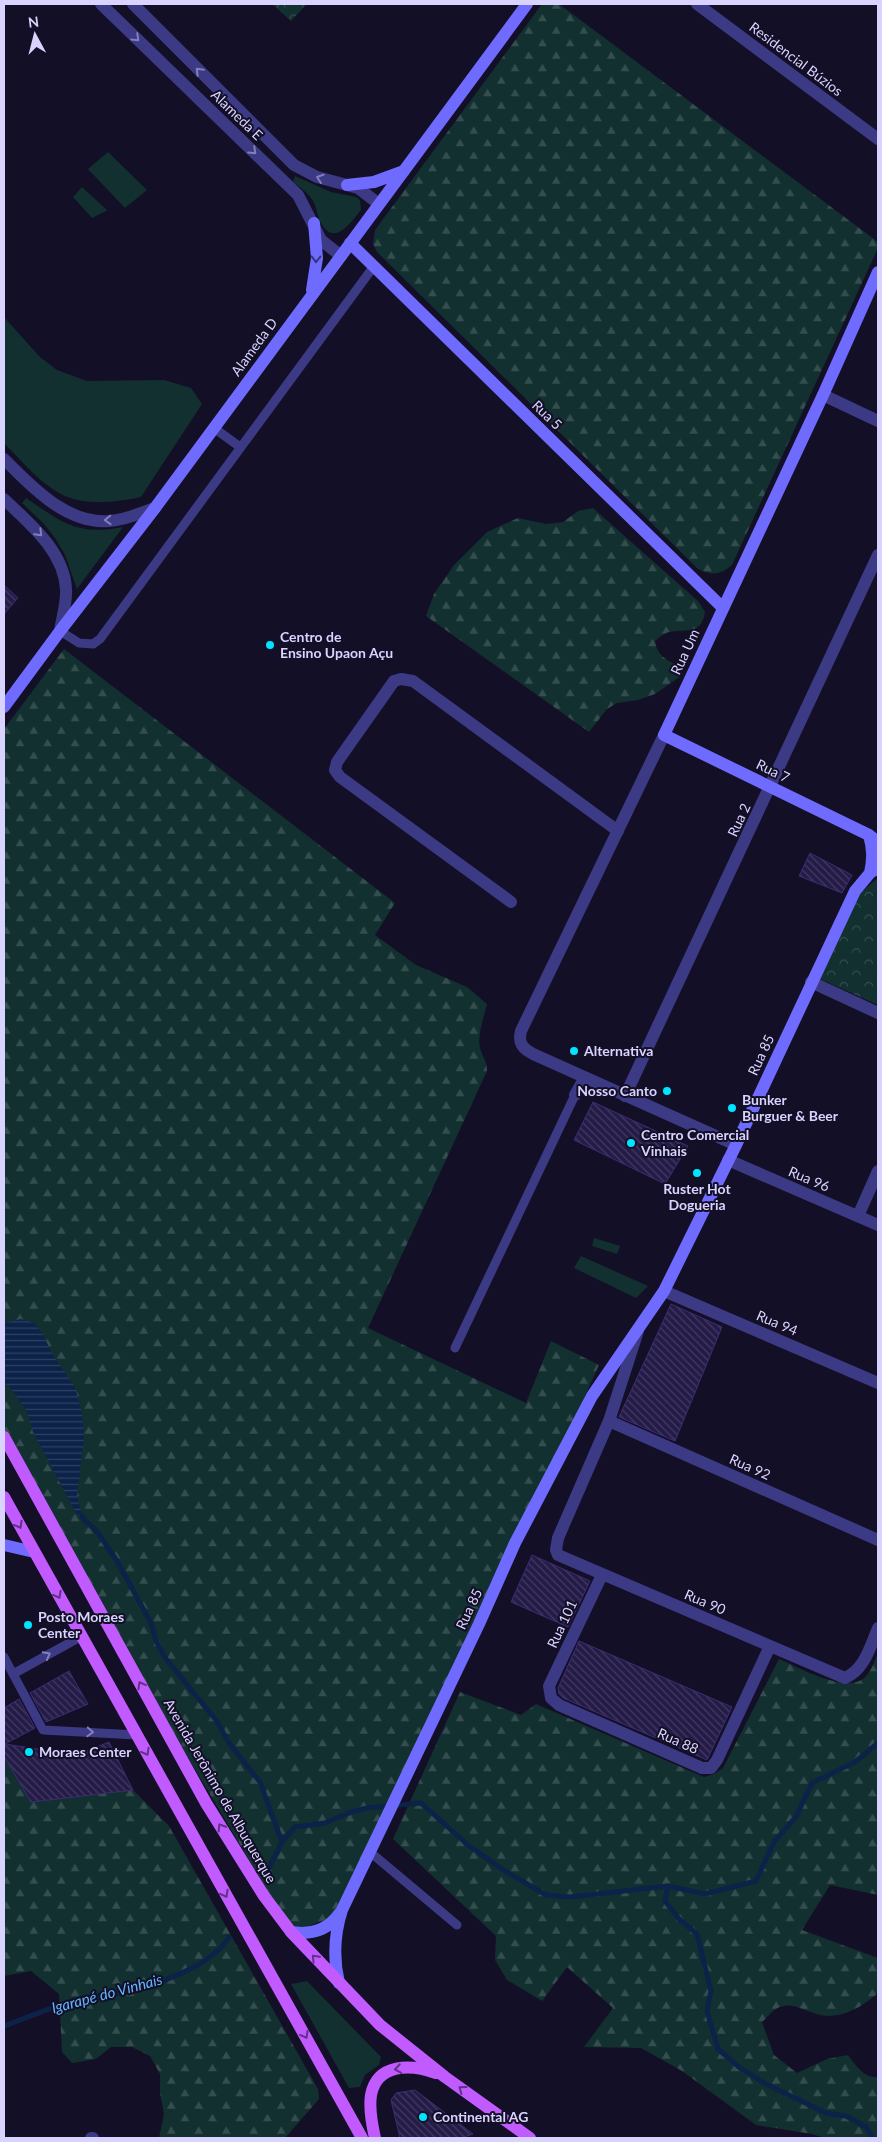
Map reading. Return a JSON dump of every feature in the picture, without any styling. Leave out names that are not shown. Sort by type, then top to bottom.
[{"type":"main road","name":"Avenida Jerônimo de Albuquerque","points":[[4,1437],[206,1803],[264,1896],[291,1932],[380,2025],[445,2077],[530,2138]]},
{"type":"main road","points":[[4,1497],[362,2138]]},
{"type":"main road","points":[[375,2138],[371,2096],[374,2085],[381,2074],[396,2068],[415,2068],[445,2077]]},
{"type":"street","name":"Alameda E","points":[[101,4],[298,194],[324,244],[341,256]]},
{"type":"street","name":"Alameda E","points":[[132,4],[294,165],[317,177],[363,191],[379,204]]},
{"type":"street","name":"Alameda D","points":[[4,707],[155,508],[527,4]]},
{"type":"street","name":"Residencial Búzios","points":[[697,4],[878,139]]},
{"type":"street","points":[[152,54],[164,51],[167,39]]},
{"type":"street","points":[[346,185],[374,182],[404,171]]},
{"type":"street","points":[[312,294],[317,258],[314,223]]},
{"type":"street","name":"Rua 5","points":[[350,243],[722,607]]},
{"type":"street","name":"Rua Um","points":[[584,1079],[525,1050],[520,1044],[521,1030],[664,735],[722,607],[823,395],[878,272]]},
{"type":"street","points":[[823,395],[878,421]]},
{"type":"street","points":[[4,459],[36,491],[66,511],[92,520],[109,521],[127,518],[155,508]]},
{"type":"street","points":[[6,506],[47,541],[59,564],[66,588],[60,631]]},
{"type":"street","name":"Rua 2","points":[[625,1096],[878,555]]},
{"type":"street","points":[[511,902],[340,778],[337,773],[337,762],[394,681],[401,679],[412,681],[618,831]]},
{"type":"street","name":"Rua 7","points":[[664,735],[873,838],[874,870]]},
{"type":"street","name":"Rua 85","points":[[339,1983],[334,1954],[337,1924],[342,1910],[398,1795],[515,1543],[568,1440],[602,1380],[664,1291],[736,1145],[855,890],[874,870]]},
{"type":"street","points":[[811,982],[878,1013]]},
{"type":"street","points":[[575,1095],[584,1079],[736,1145]]},
{"type":"street","name":"Rua 96","points":[[728,1160],[878,1225]]},
{"type":"street","points":[[858,1216],[878,1171]]},
{"type":"street","name":"Rua 94","points":[[664,1291],[878,1383]]},
{"type":"street","name":"Rua 85","points":[[556,1550],[558,1538],[610,1421],[638,1330]]},
{"type":"street","name":"Rua 92","points":[[610,1421],[878,1540]]},
{"type":"street","points":[[4,1545],[34,1552]]},
{"type":"street","name":"Rua 90","points":[[556,1550],[562,1558],[845,1678],[855,1674],[860,1668],[878,1628]]},
{"type":"street","name":"Rua 101","points":[[549,1686],[602,1575]]},
{"type":"street","name":"Rua 88","points":[[549,1686],[551,1698],[559,1705],[707,1769],[717,1760],[770,1646]]},
{"type":"street","name":"Rua 85","points":[[291,1932],[303,1934],[326,1927],[342,1910]]},
{"type":"lane","points":[[60,631],[79,643],[93,644],[100,639],[374,266]]},
{"type":"lane","points":[[214,428],[240,447]]},
{"type":"lane","points":[[455,1348],[575,1095]]},
{"type":"lane","points":[[13,1674],[82,1636]]},
{"type":"lane","points":[[4,1657],[43,1730],[137,1735]]},
{"type":"lane","points":[[370,1852],[457,1926]]},
{"type":"green space","points":[[272,4],[307,4],[291,21]]},
{"type":"green space","points":[[542,4],[559,4],[878,242],[878,248],[732,565],[720,573],[708,573],[698,569],[377,252],[373,244],[375,230]]},
{"type":"green space","points":[[108,152],[147,190],[125,208],[88,169]]},
{"type":"green space","points":[[295,176],[331,192],[356,197],[360,200],[361,210],[346,227],[335,233],[329,232],[324,228],[319,219],[311,198],[293,182]]},
{"type":"green space","points":[[82,187],[108,210],[92,218],[73,197]]},
{"type":"green space","points":[[4,317],[40,357],[57,370],[87,381],[164,380],[191,388],[202,404],[141,497],[113,502],[93,502],[65,496],[48,486],[4,443]]},
{"type":"green space","points":[[26,498],[61,521],[71,525],[94,530],[123,527],[77,589],[65,555],[44,524],[22,503]]},
{"type":"green space","points":[[593,508],[699,602],[705,612],[700,625],[695,628],[672,631],[655,641],[660,654],[680,667],[681,676],[655,694],[638,700],[617,703],[607,709],[589,732],[426,616],[434,594],[454,565],[487,532],[518,518],[546,524],[563,522],[578,511]]},
{"type":"green space","points":[[64,649],[395,903],[375,935],[416,965],[467,987],[487,1004],[479,1043],[487,1071],[368,1328],[526,1403],[551,1341],[599,1365],[481,1625],[341,1914],[292,1932],[99,1608],[4,1432],[4,729]]},
{"type":"green space","points":[[878,878],[878,1005],[818,978],[859,894]]},
{"type":"green space","points":[[594,1238],[620,1246],[617,1254],[592,1246]]},
{"type":"green space","points":[[581,1256],[648,1286],[636,1298],[574,1268]]},
{"type":"green space","points":[[878,1653],[878,1895],[830,1885],[802,1930],[878,1958],[878,1993],[864,2004],[840,2015],[823,2015],[789,2005],[777,2008],[762,2022],[774,2055],[797,2073],[827,2059],[848,2055],[865,2074],[878,2077],[878,2138],[825,2138],[812,2134],[756,2125],[682,2071],[641,2048],[584,2047],[613,2008],[567,1967],[542,2001],[507,1980],[495,1960],[496,1936],[393,1839],[460,1692],[521,1715],[536,1704],[704,1777],[714,1774],[723,1768],[779,1659],[809,1673],[845,1683],[863,1679],[868,1674]]},
{"type":"green space","points":[[4,1756],[31,1802],[133,1790],[169,1826],[318,2089],[319,2099],[285,2138],[159,2138],[164,2114],[160,2093],[160,2074],[150,2056],[132,2047],[111,2047],[96,2059],[72,2063],[62,2052],[59,1994],[31,1971],[4,1976]]},
{"type":"green space","points":[[307,1981],[381,2057],[379,2065],[365,2075],[360,2087],[349,2088],[291,1984]]},
{"type":"water","points":[[21,1319],[34,1323],[43,1334],[52,1354],[75,1387],[82,1413],[84,1437],[77,1496],[82,1516],[77,1515],[33,1432],[26,1409],[8,1385],[4,1384],[4,1323]]},
{"type":"building","points":[[4,585],[18,598],[4,614]]},
{"type":"building","points":[[810,853],[852,875],[842,893],[799,876]]},
{"type":"building","name":"Centro Comercial Vinhais","points":[[593,1102],[688,1146],[665,1184],[574,1140]]},
{"type":"building","points":[[671,1304],[722,1327],[675,1441],[619,1417]]},
{"type":"building","points":[[532,1555],[590,1581],[568,1627],[511,1602]]},
{"type":"building","points":[[579,1641],[732,1707],[707,1760],[563,1698],[559,1694],[558,1688]]},
{"type":"building","points":[[69,1671],[88,1704],[46,1722],[30,1693]]},
{"type":"building","name":"Moraes Center","points":[[19,1699],[35,1728],[5,1744],[76,1755],[109,1742],[133,1790],[31,1802],[4,1756],[4,1708]]},
{"type":"building","name":"Continental AG","points":[[415,2090],[473,2134],[461,2138],[400,2138],[391,2100],[396,2093]]},
{"type":"waterway","points":[[82,1516],[96,1530],[117,1561],[151,1623],[156,1641],[166,1659],[216,1720],[229,1743],[260,1782],[282,1842]]},
{"type":"waterway","name":"Igarapé do Vinhais","points":[[266,1874],[282,1842],[295,1827],[325,1823],[351,1812],[367,1808],[421,1803],[468,1845],[502,1869],[546,1895],[570,1897],[668,1886],[705,1894],[756,1881],[774,1842],[796,1817],[812,1783],[855,1762],[878,1743]]},
{"type":"waterway","points":[[668,1886],[665,1901],[679,1919],[697,1934],[711,1991],[707,2011],[718,2049],[739,2067],[764,2083],[826,2113],[846,2116],[866,2127],[873,2138]]},
{"type":"waterway","name":"Igarapé do Vinhais","points":[[4,2026],[80,1999],[126,1992],[168,1979],[210,1957],[229,1937]]},
{"type":"place","name":"Centro de Ensino Upaon Açu","points":[[270,645]]},
{"type":"place","name":"Alternativa","points":[[574,1051]]},
{"type":"place","name":"Nosso Canto","points":[[667,1091]]},
{"type":"place","name":"Bunker Burguer & Beer","points":[[732,1108]]},
{"type":"place","name":"Centro Comercial Vinhais","points":[[631,1143]]},
{"type":"place","name":"Ruster Hot Dogueria","points":[[697,1173]]},
{"type":"place","name":"Posto Moraes Center","points":[[28,1625]]},
{"type":"place","name":"Moraes Center","points":[[29,1752]]},
{"type":"place","name":"Continental AG","points":[[423,2117]]}]
